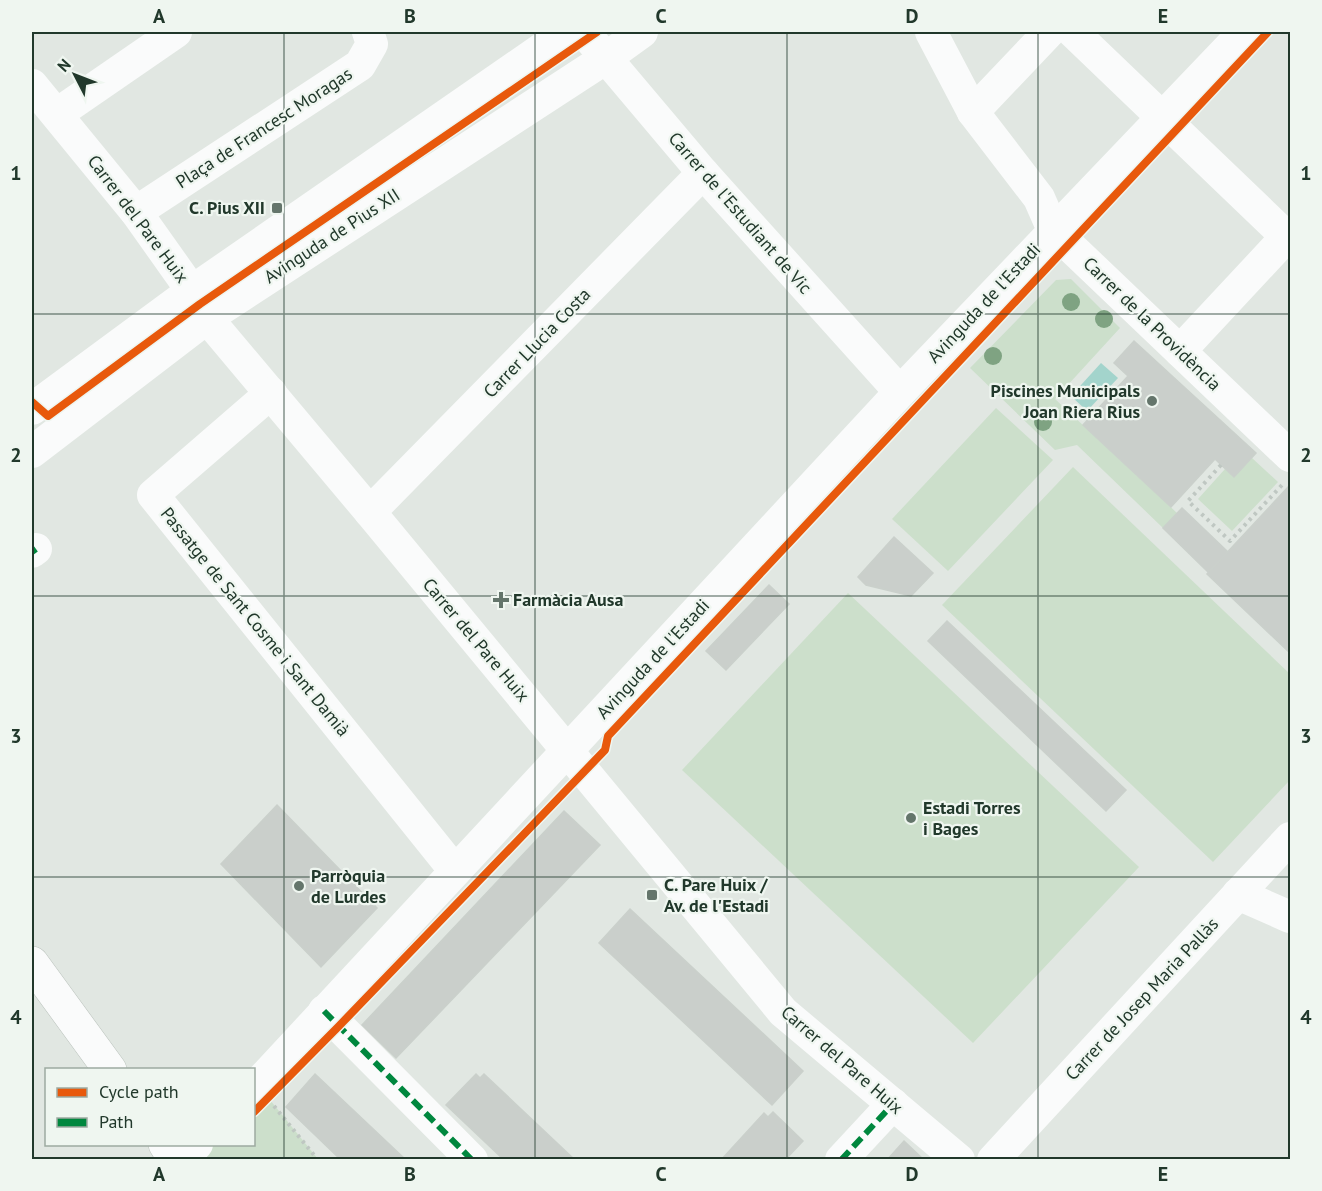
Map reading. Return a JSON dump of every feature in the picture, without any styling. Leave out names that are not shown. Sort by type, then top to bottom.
[{"type":"street","points":[[57,114],[176,32]]},
{"type":"street","name":"Plaça de Francesc Moragas","points":[[136,212],[360,65],[372,44],[368,32]]},
{"type":"street","name":"Avinguda de Pius XII","points":[[32,452],[199,304],[566,32]]},
{"type":"street","name":"Carrer de l'Estudiant de Vic","points":[[584,32],[703,173],[900,392]]},
{"type":"street","name":"Avinguda de Pius XII","points":[[32,410],[199,304],[606,58],[642,32]]},
{"type":"street","name":"Carrer de la Providència","points":[[931,32],[973,112],[1039,198],[1053,230],[1180,351],[1284,467]]},
{"type":"street","points":[[973,112],[1048,32]]},
{"type":"street","points":[[1073,32],[1289,236],[1180,351]]},
{"type":"street","name":"Avinguda de l'Estadi","points":[[255,1086],[900,392],[1161,116],[1244,32]]},
{"type":"street","name":"Carrer del Pare Huix","points":[[32,85],[136,212],[199,304],[271,393],[783,1012],[959,1160]]},
{"type":"street","name":"Carrer Llucia Costa","points":[[370,512],[703,173]]},
{"type":"street","name":"Passatge de Sant Cosme i Sant Damià","points":[[271,393],[153,495],[455,871]]},
{"type":"street","name":"Carrer de Josep Maria Pallàs","points":[[993,1160],[1290,838]]},
{"type":"street","points":[[1238,894],[1290,917]]},
{"type":"street","points":[[32,963],[109,1068]]},
{"type":"street","points":[[324,1011],[472,1160]]},
{"type":"street","points":[[841,1160],[893,1104]]},
{"type":"street","points":[[166,1146],[176,1160]]},
{"type":"street","points":[[182,1160],[195,1146]]},
{"type":"path","points":[[1221,465],[1188,501],[1230,541],[1284,485],[1284,467]]},
{"type":"path","points":[[255,1086],[318,1160]]},
{"type":"green space","points":[[1071,279],[1120,328],[1055,399],[1177,513],[1163,528],[1077,445],[1055,450],[970,368],[1056,280]]},
{"type":"green space","points":[[996,408],[1053,460],[948,571],[892,519]]},
{"type":"green space","points":[[1252,458],[1278,482],[1232,531],[1198,499],[1225,469],[1234,477]]},
{"type":"green space","points":[[1073,467],[1290,674],[1290,780],[1213,862],[942,605]]},
{"type":"green space","name":"Estadi Torres i Bages","points":[[848,593],[1139,867],[973,1043],[682,770]]},
{"type":"green space","points":[[257,1084],[318,1159],[182,1160],[196,1146],[255,1146],[255,1087]]},
{"type":"water","points":[[1101,363],[1118,378],[1087,411],[1071,396]]},
{"type":"building","name":"Piscines Municipals Joan Riera Rius","points":[[1134,341],[1256,453],[1234,477],[1215,459],[1171,507],[1083,425],[1128,376],[1114,363]]},
{"type":"building","points":[[1290,485],[1290,653],[1207,574]]},
{"type":"building","points":[[1182,508],[1228,552],[1208,572],[1163,528]]},
{"type":"building","points":[[894,537],[933,573],[911,596],[866,585],[858,577]]},
{"type":"building","points":[[769,585],[789,604],[726,670],[706,651]]},
{"type":"building","points":[[947,621],[1126,790],[1106,811],[928,641]]},
{"type":"building","name":"Parròquia de Lurdes","points":[[277,805],[377,908],[321,967],[221,864]]},
{"type":"building","points":[[564,811],[600,845],[396,1058],[362,1025]]},
{"type":"building","points":[[630,909],[803,1071],[772,1105],[599,943]]},
{"type":"building","points":[[315,1074],[406,1160],[341,1160],[286,1107]]},
{"type":"building","points":[[476,1074],[480,1078],[484,1074],[575,1160],[504,1160],[446,1105]]},
{"type":"building","points":[[773,1112],[803,1141],[785,1160],[721,1160],[764,1113],[768,1117]]},
{"type":"building","points":[[904,1141],[924,1160],[887,1160]]},
{"type":"marked path","points":[[32,552],[36,549]]},
{"type":"marked path","points":[[324,1011],[472,1160]]},
{"type":"marked path","points":[[841,1160],[893,1104]]},
{"type":"cycle path","points":[[32,402],[48,416],[200,304],[597,32]]},
{"type":"cycle path","points":[[255,1111],[605,750],[608,736],[1268,32]]},
{"type":"place","name":"C. Pius XII","points":[[277,208]]},
{"type":"place","name":"Piscines Municipals Joan Riera Rius","points":[[1152,401]]},
{"type":"place","name":"Farmàcia Ausa","points":[[501,600]]},
{"type":"place","name":"Estadi Torres i Bages","points":[[911,818]]},
{"type":"place","name":"Parròquia de Lurdes","points":[[299,886]]},
{"type":"place","name":"C. Pare Huix / Av. de l'Estadi","points":[[652,895]]}]
